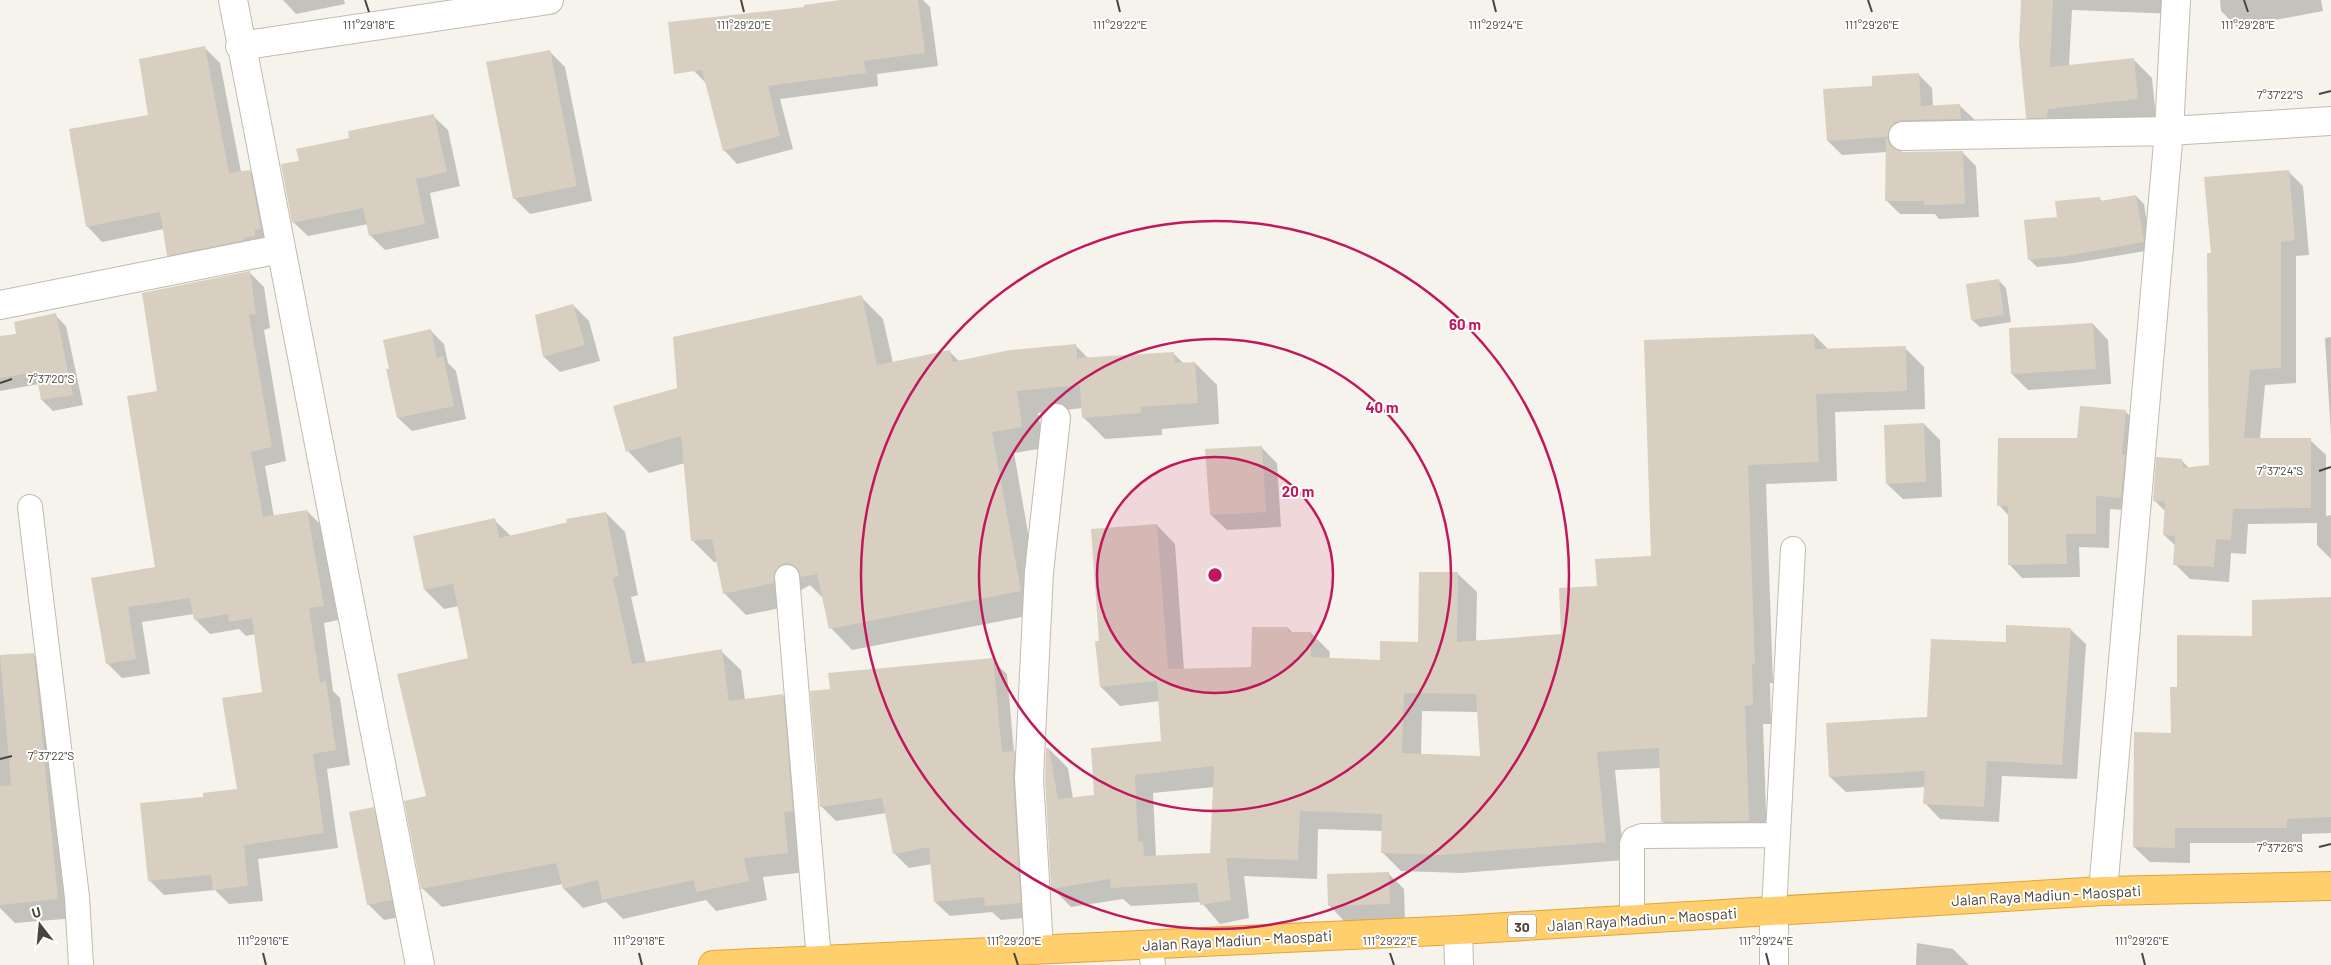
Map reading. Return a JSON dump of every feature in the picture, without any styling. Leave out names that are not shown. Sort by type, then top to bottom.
[{"type":"highway","name":"Jalan Raya Madiun - Maospati","points":[[712,965],[820,960],[870,961],[1039,950],[1152,954],[1458,930],[2103,891],[2331,886]]},
{"type":"street","points":[[233,0],[240,46],[420,965]]},
{"type":"street","points":[[240,46],[549,0]]},
{"type":"street","points":[[2103,891],[2169,130],[2176,0]]},
{"type":"street","points":[[1904,136],[2169,130],[2331,121]]},
{"type":"street","points":[[0,305],[280,248]]},
{"type":"street","points":[[1039,950],[1029,778],[1039,572],[1056,418]]},
{"type":"street","points":[[1774,910],[1774,965]]},
{"type":"street","points":[[1458,930],[1459,965]]},
{"type":"lane","points":[[30,507],[76,897],[81,965]]},
{"type":"lane","points":[[1774,910],[1793,549]]},
{"type":"lane","points":[[788,577],[820,960]]},
{"type":"lane","points":[[1632,919],[1632,844],[1634,839],[1642,836],[1777,835]]},
{"type":"building","points":[[840,0],[918,0],[925,53],[864,61],[866,73],[768,86],[780,136],[723,151],[702,70],[674,74],[668,22],[804,7],[804,5]]},
{"type":"building","points":[[2021,0],[2053,0],[2050,67],[2134,58],[2138,99],[2048,109],[2047,118],[2026,118],[2019,44]]},
{"type":"building","points":[[205,46],[229,173],[250,170],[261,229],[255,230],[255,236],[244,238],[245,240],[167,256],[160,212],[86,227],[69,129],[148,115],[139,59]]},
{"type":"building","points":[[550,50],[577,186],[513,199],[486,62]]},
{"type":"building","points":[[1919,73],[1921,106],[1960,104],[1961,119],[1903,120],[1895,122],[1889,129],[1887,137],[1889,144],[1903,152],[1963,151],[1965,204],[1924,205],[1924,201],[1885,201],[1886,137],[1827,141],[1823,89],[1872,86],[1872,76]]},
{"type":"building","points":[[434,114],[447,172],[416,179],[425,224],[369,236],[363,208],[292,223],[281,164],[299,161],[296,149],[349,138],[348,131]]},
{"type":"building","points":[[2289,170],[2295,240],[2281,242],[2281,368],[2250,370],[2244,438],[2311,438],[2311,508],[2233,509],[2231,540],[2216,539],[2214,567],[2173,565],[2175,536],[2163,535],[2165,502],[2153,501],[2156,457],[2182,459],[2183,468],[2209,465],[2207,253],[2211,253],[2204,177]]},
{"type":"building","points":[[2136,195],[2144,242],[2066,256],[2028,260],[2024,220],[2057,217],[2055,201],[2100,197],[2100,201]]},
{"type":"building","points":[[250,271],[256,314],[249,315],[272,447],[251,452],[263,517],[307,510],[324,606],[309,608],[320,682],[326,681],[336,750],[313,754],[324,833],[244,845],[248,886],[213,890],[211,875],[148,881],[140,803],[203,797],[203,793],[237,789],[222,698],[262,692],[252,618],[229,622],[228,614],[194,620],[190,598],[128,607],[136,659],[106,664],[91,578],[155,567],[127,396],[157,391],[142,293]]},
{"type":"building","points":[[1999,279],[2004,315],[1971,320],[1966,284]]},
{"type":"building","points":[[862,295],[877,365],[950,350],[952,362],[1010,350],[1076,344],[1078,368],[1078,358],[1174,352],[1175,363],[1195,362],[1198,403],[1141,407],[1141,413],[1082,418],[1080,385],[1017,391],[1022,427],[992,432],[1021,591],[829,629],[817,574],[801,577],[799,570],[792,564],[785,563],[779,566],[774,572],[774,583],[723,594],[712,539],[691,541],[681,436],[626,452],[613,406],[677,388],[673,337]]},
{"type":"building","points":[[573,304],[585,345],[543,357],[535,315]]},
{"type":"building","points":[[56,313],[73,395],[41,400],[36,372],[0,378],[0,336],[16,334],[14,322]]},
{"type":"building","points":[[2093,323],[2096,369],[2011,374],[2009,328]]},
{"type":"building","points":[[431,329],[437,358],[443,356],[454,406],[397,418],[386,369],[389,369],[383,340]]},
{"type":"building","points":[[1814,334],[1815,349],[1906,346],[1907,391],[1816,394],[1819,462],[1748,465],[1755,664],[1752,664],[1753,705],[1745,706],[1749,821],[1661,822],[1659,748],[1597,752],[1606,842],[1442,855],[1381,853],[1382,814],[1300,811],[1298,860],[1226,858],[1231,900],[1200,905],[1197,883],[1111,888],[1110,879],[1051,889],[1045,778],[1046,748],[1049,748],[1058,799],[1094,795],[1091,748],[1161,741],[1157,681],[1100,687],[1095,641],[1099,641],[1091,529],[1157,524],[1168,669],[1251,667],[1252,627],[1288,627],[1288,632],[1311,632],[1311,657],[1380,660],[1380,641],[1418,642],[1419,572],[1458,572],[1457,642],[1561,634],[1559,588],[1597,586],[1595,559],[1651,556],[1644,340]],"holes":[[[1404,693],[1476,694],[1480,756],[1402,753]],[[1214,766],[1210,853],[1144,856],[1143,842],[1138,842],[1135,775]]]},
{"type":"building","points":[[2080,406],[2126,410],[2122,455],[2125,455],[2121,498],[2096,496],[2096,534],[2066,534],[2067,564],[2008,565],[2008,506],[1997,506],[1998,438],[2077,438]]},
{"type":"building","points":[[1924,423],[1926,482],[1886,484],[1884,425]]},
{"type":"building","points":[[1262,446],[1266,512],[1210,515],[1205,449]]},
{"type":"building","points":[[606,512],[619,576],[613,578],[632,664],[722,649],[729,701],[783,694],[793,811],[784,812],[788,853],[744,858],[749,881],[696,892],[694,880],[602,900],[598,880],[563,889],[556,863],[421,889],[404,801],[426,796],[397,674],[468,658],[453,584],[424,590],[413,536],[495,518],[499,538],[567,523],[566,519]]},
{"type":"building","points":[[2331,597],[2331,817],[2287,819],[2287,828],[2175,828],[2175,848],[2133,847],[2134,732],[2171,733],[2170,687],[2177,687],[2177,635],[2252,636],[2252,600]]},
{"type":"building","points":[[2006,625],[2071,628],[2062,765],[1987,761],[1984,807],[1923,804],[1925,771],[1829,777],[1826,723],[1927,717],[1931,639],[2006,642]]},
{"type":"building","points":[[34,653],[58,899],[0,905],[0,786],[11,785],[0,655]]},
{"type":"building","points":[[993,658],[1002,752],[1015,751],[1013,779],[1021,903],[985,906],[984,897],[934,902],[929,847],[893,854],[882,798],[820,807],[810,691],[830,689],[828,673]]},
{"type":"building","points":[[374,807],[392,900],[367,905],[349,812]]},
{"type":"building","points":[[1389,872],[1390,904],[1328,906],[1327,874]]}]
